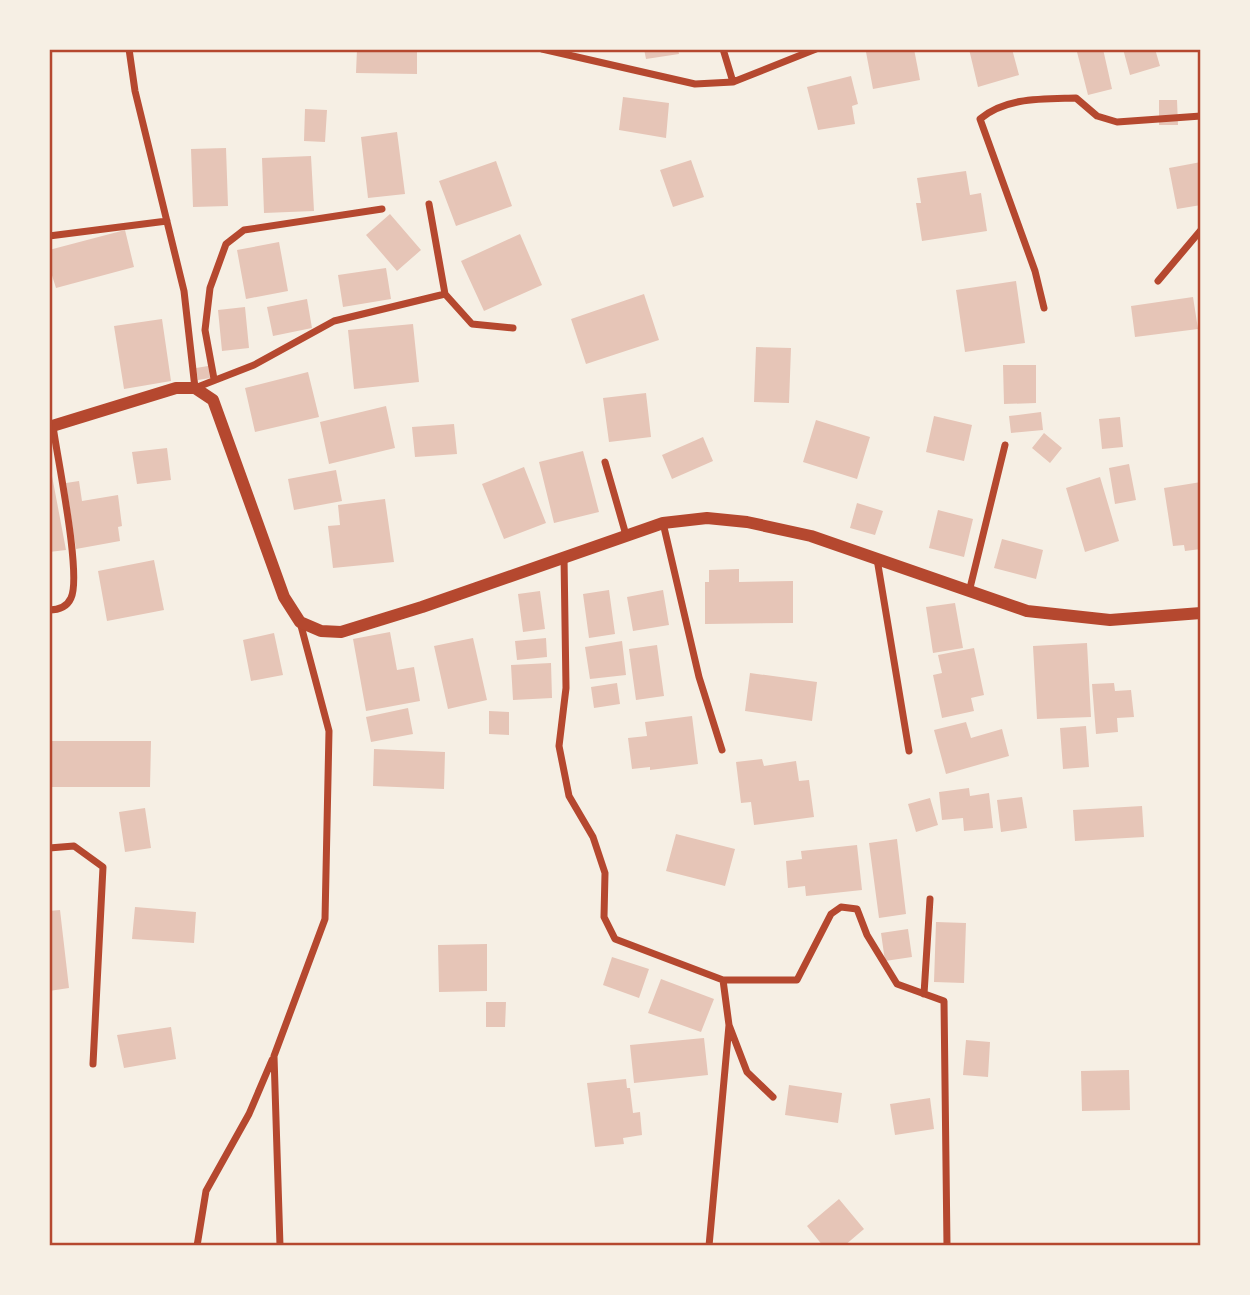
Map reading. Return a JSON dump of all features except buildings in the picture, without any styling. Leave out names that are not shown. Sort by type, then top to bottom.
[{"type":"street","points":[[129,49],[135,91],[184,291],[195,388],[213,400],[284,597],[300,622],[329,732],[325,919],[250,1114],[206,1191],[197,1246]]},
{"type":"street","points":[[542,49],[695,84],[733,82],[816,49]]},
{"type":"street","points":[[723,49],[733,82]]},
{"type":"street","points":[[1044,308],[1035,271],[980,119],[995,107],[1040,99],[1076,98],[1097,116],[1117,122],[1201,116]]},
{"type":"street","points":[[429,204],[445,294],[472,324],[513,328]]},
{"type":"street","points":[[214,379],[205,330],[210,288],[226,244],[244,230],[382,209]]},
{"type":"street","points":[[49,236],[167,221]]},
{"type":"street","points":[[1158,281],[1201,230]]},
{"type":"street","points":[[49,610],[59,610],[71,599],[73,587],[71,547],[51,427],[176,388],[195,388],[254,365],[334,321],[445,294]]},
{"type":"street","points":[[969,592],[1004,445]]},
{"type":"street","points":[[605,462],[626,536]]},
{"type":"street","points":[[300,622],[321,631],[341,632],[422,607],[663,523],[707,518],[747,522],[811,536],[1027,611],[1110,620],[1201,613]]},
{"type":"street","points":[[663,523],[699,677],[722,750]]},
{"type":"street","points":[[564,556],[566,688],[559,746],[569,796],[593,837],[605,873],[604,917],[615,939],[723,980],[797,980],[831,914],[841,907],[857,909],[867,935],[897,984],[944,1001],[947,1246]]},
{"type":"street","points":[[877,559],[909,751]]},
{"type":"street","points":[[49,848],[74,846],[103,867],[93,1064]]},
{"type":"street","points":[[924,994],[930,900]]},
{"type":"street","points":[[709,1246],[729,1025],[723,980]]},
{"type":"street","points":[[729,1025],[747,1072],[773,1097]]},
{"type":"street","points":[[274,1056],[280,1246]]}]
